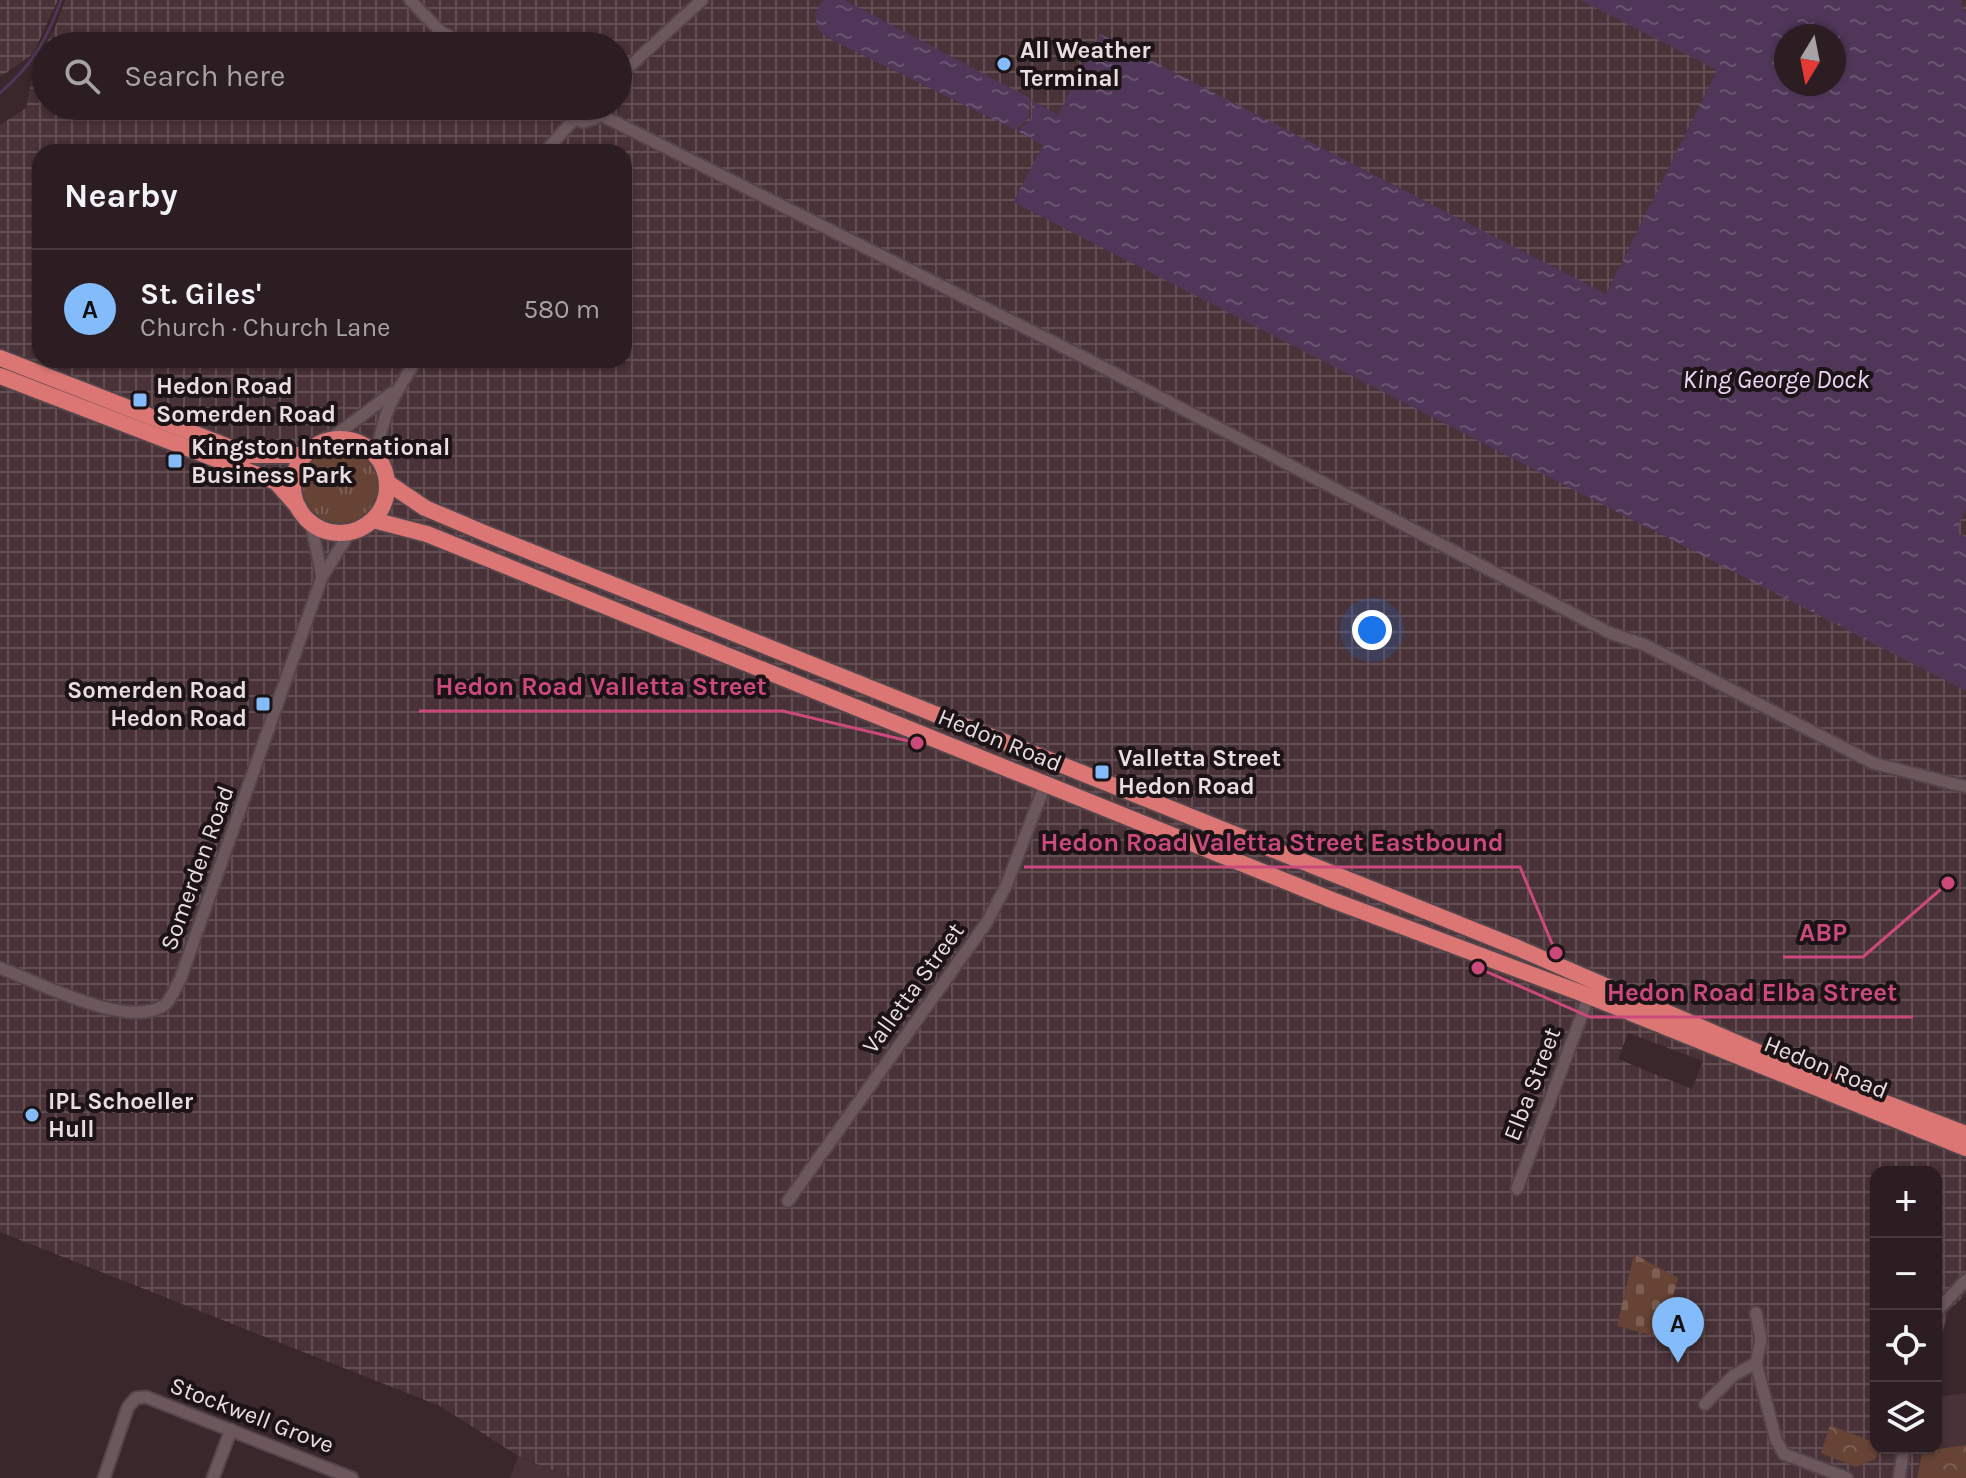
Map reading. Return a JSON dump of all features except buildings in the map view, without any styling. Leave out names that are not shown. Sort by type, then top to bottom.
[{"type":"highway","points":[[0,358],[249,455],[305,455],[329,440],[356,442],[377,457],[388,483],[387,497],[373,520],[350,532],[337,533],[311,523],[276,482],[0,376]]},
{"type":"highway","points":[[299,508],[293,481],[305,455]]},
{"type":"highway","name":"Hedon Road","points":[[388,483],[425,508],[489,535],[1518,948],[1790,1066],[1966,1134]]},
{"type":"highway","name":"Hedon Road","points":[[373,520],[466,550],[1365,913],[1589,996],[1966,1148]]},
{"type":"street","points":[[410,0],[441,32]]},
{"type":"street","points":[[632,64],[702,0]]},
{"type":"street","points":[[550,144],[567,120]]},
{"type":"street","points":[[619,120],[1091,361],[1610,633],[1645,645],[1873,763],[1966,787]]},
{"type":"street","points":[[377,457],[380,431],[394,391],[410,368]]},
{"type":"street","points":[[329,440],[394,391]]},
{"type":"street","points":[[311,523],[322,577]]},
{"type":"street","name":"Somerden Road","points":[[0,968],[118,1010],[144,1014],[165,1005],[180,980],[322,577],[350,532]]},
{"type":"street","name":"Valletta Street","points":[[788,1201],[987,922],[1006,886],[1045,785]]},
{"type":"street","name":"Elba Street","points":[[1517,1189],[1589,996]]},
{"type":"street","points":[[1938,1310],[1966,1280]]},
{"type":"street","points":[[1756,1313],[1761,1340],[1756,1363],[1776,1440],[1784,1454],[1847,1478]]},
{"type":"street","points":[[1705,1404],[1734,1375],[1756,1363]]},
{"type":"street","name":"Stockwell Grove","points":[[104,1478],[128,1407],[136,1398],[146,1397],[337,1475],[352,1478]]},
{"type":"street","points":[[213,1478],[231,1430]]},
{"type":"street","points":[[1899,1478],[1903,1454]]},
{"type":"shaded area","points":[[0,0],[58,0],[43,32],[32,32],[32,55],[0,77]]},
{"type":"shaded area","points":[[65,0],[1966,0],[1966,1294],[1948,1312],[1942,1334],[1942,1166],[1870,1166],[1870,1454],[1921,1454],[1917,1478],[571,1478],[518,1456],[440,1406],[0,1232],[0,125],[26,108],[32,78],[32,120],[632,120],[632,32],[53,32]],"holes":[[[1628,1033],[1703,1061],[1692,1089],[1618,1059]]]},
{"type":"shaded area","points":[[1966,1393],[1966,1445],[1942,1448],[1942,1396]]},
{"type":"shaded area","points":[[518,1456],[571,1478],[510,1478]]},
{"type":"green space","points":[[339,448],[353,451],[366,459],[374,472],[377,486],[374,500],[366,513],[353,521],[339,524],[325,521],[312,513],[304,500],[301,486],[304,472],[312,459],[325,451]]},
{"type":"green space","points":[[1634,1254],[1678,1278],[1661,1338],[1617,1326]]},
{"type":"green space","points":[[1830,1425],[1870,1441],[1870,1454],[1878,1454],[1875,1459],[1856,1467],[1821,1453]]},
{"type":"green space","points":[[1966,1445],[1966,1478],[1917,1478],[1921,1454],[1942,1454],[1942,1448]]},
{"type":"water","points":[[823,0],[844,0],[1030,98],[1029,118],[1015,130],[826,37],[818,29],[815,14]]},
{"type":"water","name":"King George Dock","points":[[1580,0],[1960,0],[1966,13],[1966,509],[1959,524],[1959,534],[1966,537],[1966,691],[1013,202],[1043,145],[1017,131],[1032,119],[1032,100],[1058,115],[1100,34],[1606,294],[1717,70]]},
{"type":"waterway","points":[[47,32],[61,0]]},
{"type":"waterway","points":[[0,93],[32,58]]},
{"type":"place","name":"All Weather Terminal","points":[[1004,64]]},
{"type":"place","name":"Hedon Road Somerden Road","points":[[140,400]]},
{"type":"place","name":"Kingston International Business Park","points":[[175,461]]},
{"type":"place","name":"Somerden Road Hedon Road","points":[[263,704]]},
{"type":"place","name":"Hedon Road Valletta Street","points":[[917,743]]},
{"type":"place","name":"Valletta Street Hedon Road","points":[[1102,772]]},
{"type":"place","name":"ABP","points":[[1948,883]]},
{"type":"place","name":"Hedon Road Valetta Street Eastbound","points":[[1556,953]]},
{"type":"place","name":"Hedon Road Elba Street","points":[[1478,968]]},
{"type":"place","name":"IPL Schoeller Hull","points":[[32,1115]]},
{"type":"place","name":"St. Giles'","points":[[1678,1363]]}]
